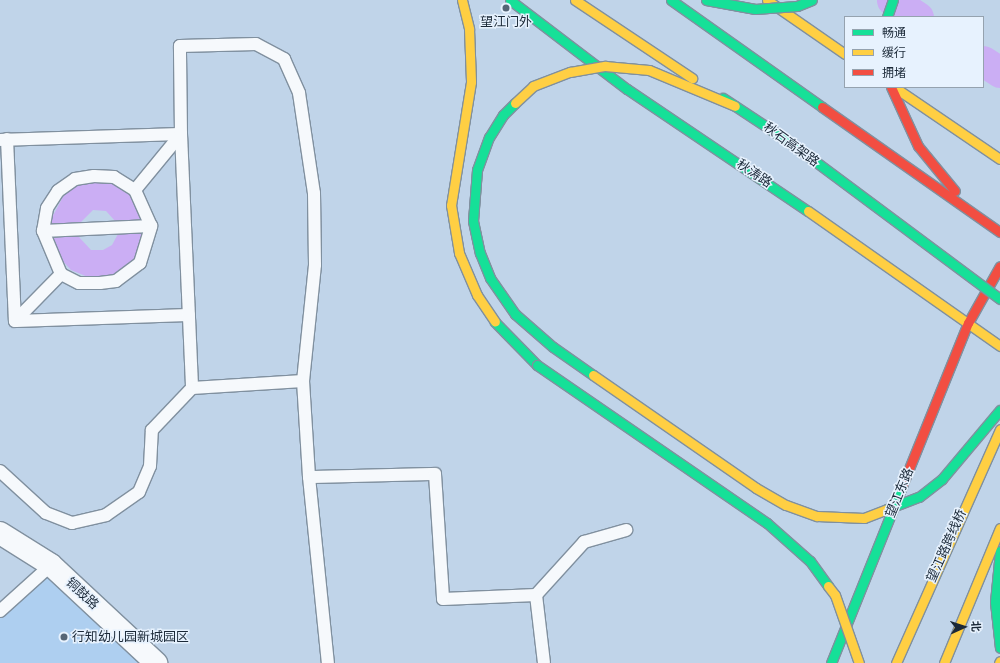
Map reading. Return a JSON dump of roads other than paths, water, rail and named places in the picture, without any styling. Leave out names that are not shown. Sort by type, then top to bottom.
[{"type":"main road","points":[[462,0],[469,29],[471,82],[451,205],[459,253],[477,295],[501,332],[537,365],[767,523],[810,561],[835,595],[859,663]]},
{"type":"main road","name":"秋涛路","points":[[510,0],[627,89],[1000,346]]},
{"type":"main road","name":"秋石高架路","points":[[575,0],[735,106],[1000,299]]},
{"type":"main road","points":[[671,0],[1000,232]]},
{"type":"main road","points":[[706,0],[755,9],[797,6],[812,0]]},
{"type":"main road","points":[[766,0],[844,53]]},
{"type":"main road","points":[[887,16],[893,0]]},
{"type":"main road","points":[[735,106],[649,70],[605,66],[570,72],[533,86],[503,115],[489,137],[477,170],[473,196],[473,221],[480,253],[490,278],[515,314],[553,347],[756,488],[786,505],[817,516],[864,518],[919,497],[942,479],[1000,410]]},
{"type":"main road","points":[[892,88],[918,146],[976,215]]},
{"type":"main road","points":[[894,88],[1000,159]]},
{"type":"main road","name":"望江东路","points":[[831,663],[968,323],[1000,266]]},
{"type":"main road","name":"望江路跨线桥","points":[[896,663],[944,550],[1000,429]]},
{"type":"main road","points":[[944,663],[1000,528]]},
{"type":"main road","points":[[1000,551],[995,602],[1000,648]]},
{"type":"street","name":"铜鼓路","points":[[0,533],[51,565],[156,663]]},
{"type":"lane","points":[[192,388],[181,134],[180,46],[256,44],[284,59],[299,93],[314,193],[315,265],[303,381],[309,478],[328,663]]},
{"type":"lane","points":[[15,321],[3,139],[181,134]]},
{"type":"lane","points":[[135,190],[181,134]]},
{"type":"lane","points":[[114,177],[135,190],[151,226],[140,263],[116,281],[79,283],[61,274],[43,231],[47,208],[58,191],[75,179],[114,177]]},
{"type":"lane","points":[[43,231],[151,226]]},
{"type":"lane","points":[[15,321],[61,274]]},
{"type":"lane","points":[[15,321],[189,315]]},
{"type":"lane","points":[[0,472],[46,513],[72,523],[106,515],[139,492],[150,466],[152,430],[192,388],[303,381]]},
{"type":"lane","points":[[309,478],[435,474],[443,599],[536,596],[584,542],[626,530]]},
{"type":"lane","points":[[0,611],[51,565]]},
{"type":"lane","points":[[536,596],[544,663]]},
{"type":"waterway","points":[[892,0],[916,16]]},
{"type":"waterway","points":[[984,62],[1000,72]]},
{"type":"place","name":"望江门外","points":[[506,8]]},
{"type":"place","name":"行知幼儿园新城园区","points":[[64,637]]}]
